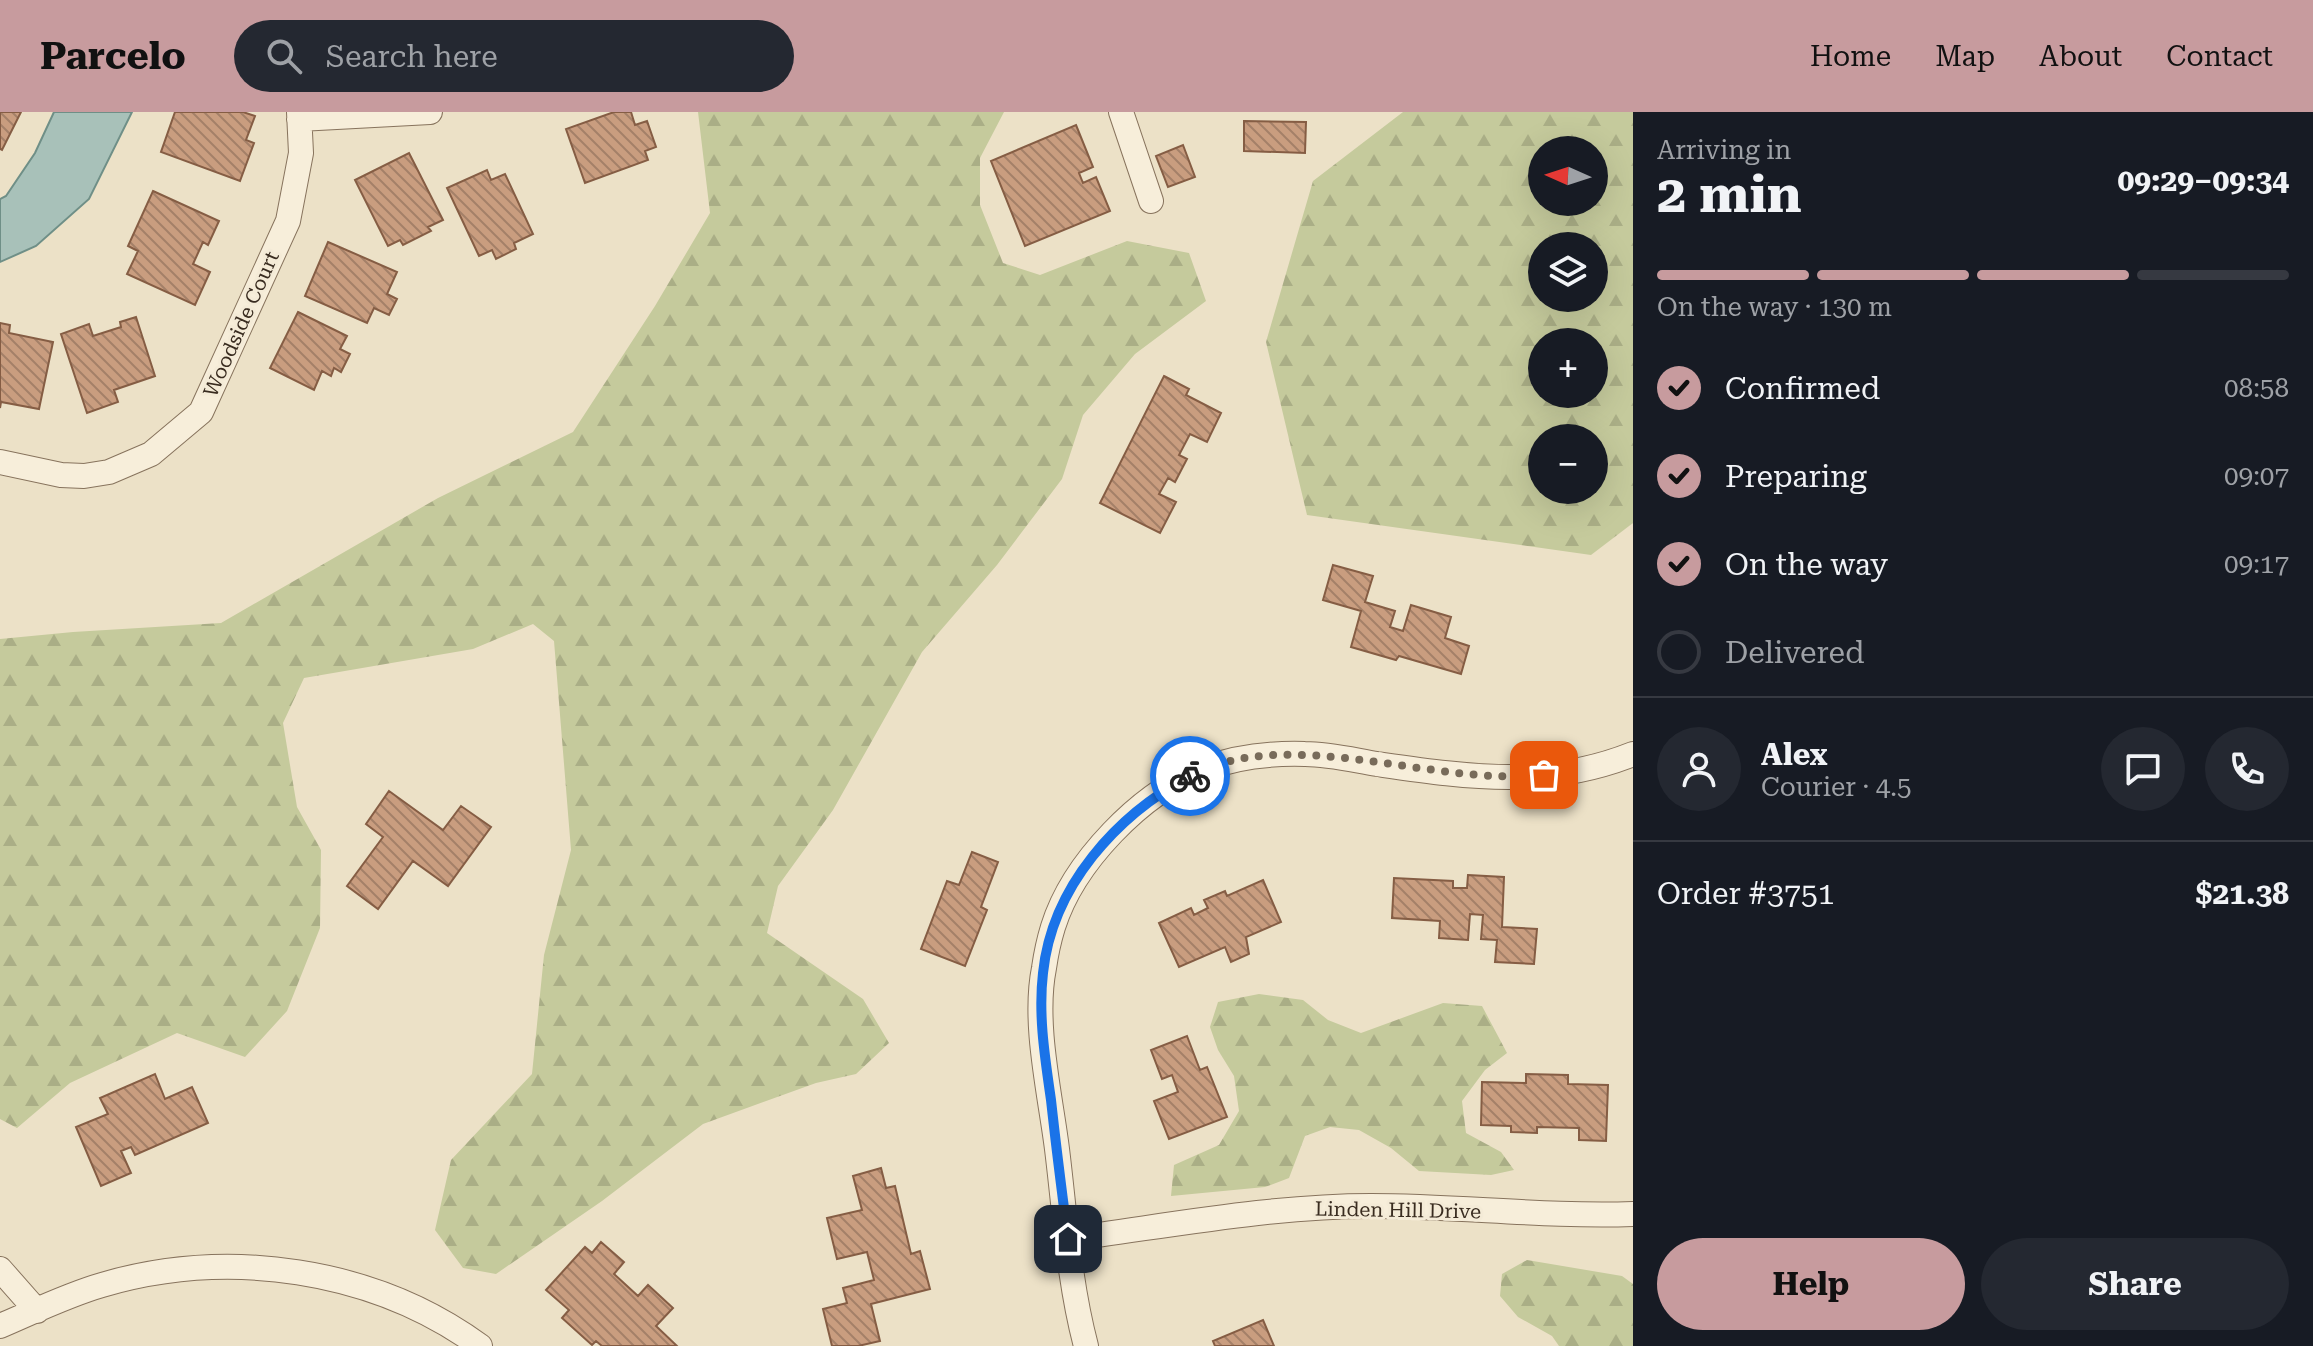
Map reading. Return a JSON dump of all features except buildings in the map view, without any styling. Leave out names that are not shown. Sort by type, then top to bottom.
[{"type":"street","points":[[299,115],[430,112]]},
{"type":"street","points":[[1121,112],[1151,201]]},
{"type":"street","name":"Woodside Court","points":[[0,462],[61,475],[84,476],[109,472],[151,454],[201,412],[288,221],[301,153],[299,115]]},
{"type":"street","points":[[1086,1346],[1068,1239],[1041,1018],[1043,971],[1053,926],[1072,885],[1096,852],[1131,815],[1161,791],[1202,769],[1248,757],[1306,754],[1455,775],[1513,779],[1575,772],[1633,754]]},
{"type":"street","name":"Linden Hill Drive","points":[[1068,1239],[1298,1210],[1371,1206],[1586,1215],[1633,1214]]},
{"type":"street","points":[[0,1326],[99,1286],[136,1277],[176,1270],[255,1268],[293,1271],[332,1279],[398,1299],[480,1346]]},
{"type":"street","points":[[0,1269],[37,1311]]},
{"type":"green space","points":[[698,112],[1004,112],[980,158],[980,205],[1003,263],[1040,275],[1127,241],[1189,253],[1206,301],[1135,354],[1083,415],[1062,479],[997,565],[922,652],[833,810],[778,886],[767,933],[863,999],[889,1043],[856,1074],[816,1083],[703,1124],[602,1201],[496,1274],[463,1268],[435,1230],[451,1160],[532,1074],[544,955],[571,850],[554,641],[533,624],[473,649],[304,678],[283,723],[297,807],[321,850],[320,928],[287,1011],[245,1057],[177,1033],[70,1083],[17,1128],[0,1119],[0,639],[221,623],[438,498],[573,432],[655,306],[710,213]]},
{"type":"green space","points":[[1403,112],[1633,112],[1633,523],[1591,555],[1307,515],[1266,342],[1313,181]]},
{"type":"green space","points":[[1259,994],[1303,1000],[1328,1020],[1361,1033],[1443,1003],[1482,1006],[1507,1053],[1485,1070],[1462,1101],[1466,1133],[1501,1152],[1514,1170],[1491,1175],[1419,1171],[1391,1148],[1359,1130],[1330,1127],[1305,1136],[1289,1178],[1265,1187],[1171,1196],[1174,1165],[1219,1145],[1239,1111],[1234,1076],[1218,1050],[1210,1027],[1218,1002]]},
{"type":"green space","points":[[1527,1260],[1622,1276],[1633,1284],[1633,1346],[1559,1346],[1552,1336],[1518,1317],[1500,1296],[1502,1274]]},
{"type":"water","points":[[54,112],[132,112],[89,199],[36,246],[0,262],[0,199],[6,196],[35,153]]},
{"type":"way so far","points":[[1190,776],[1202,769],[1248,757],[1306,754],[1455,775],[1513,779],[1544,775]]},
{"type":"route","points":[[1068,1239],[1041,1018],[1043,971],[1053,926],[1072,885],[1096,852],[1131,815],[1161,791],[1190,776]]}]
